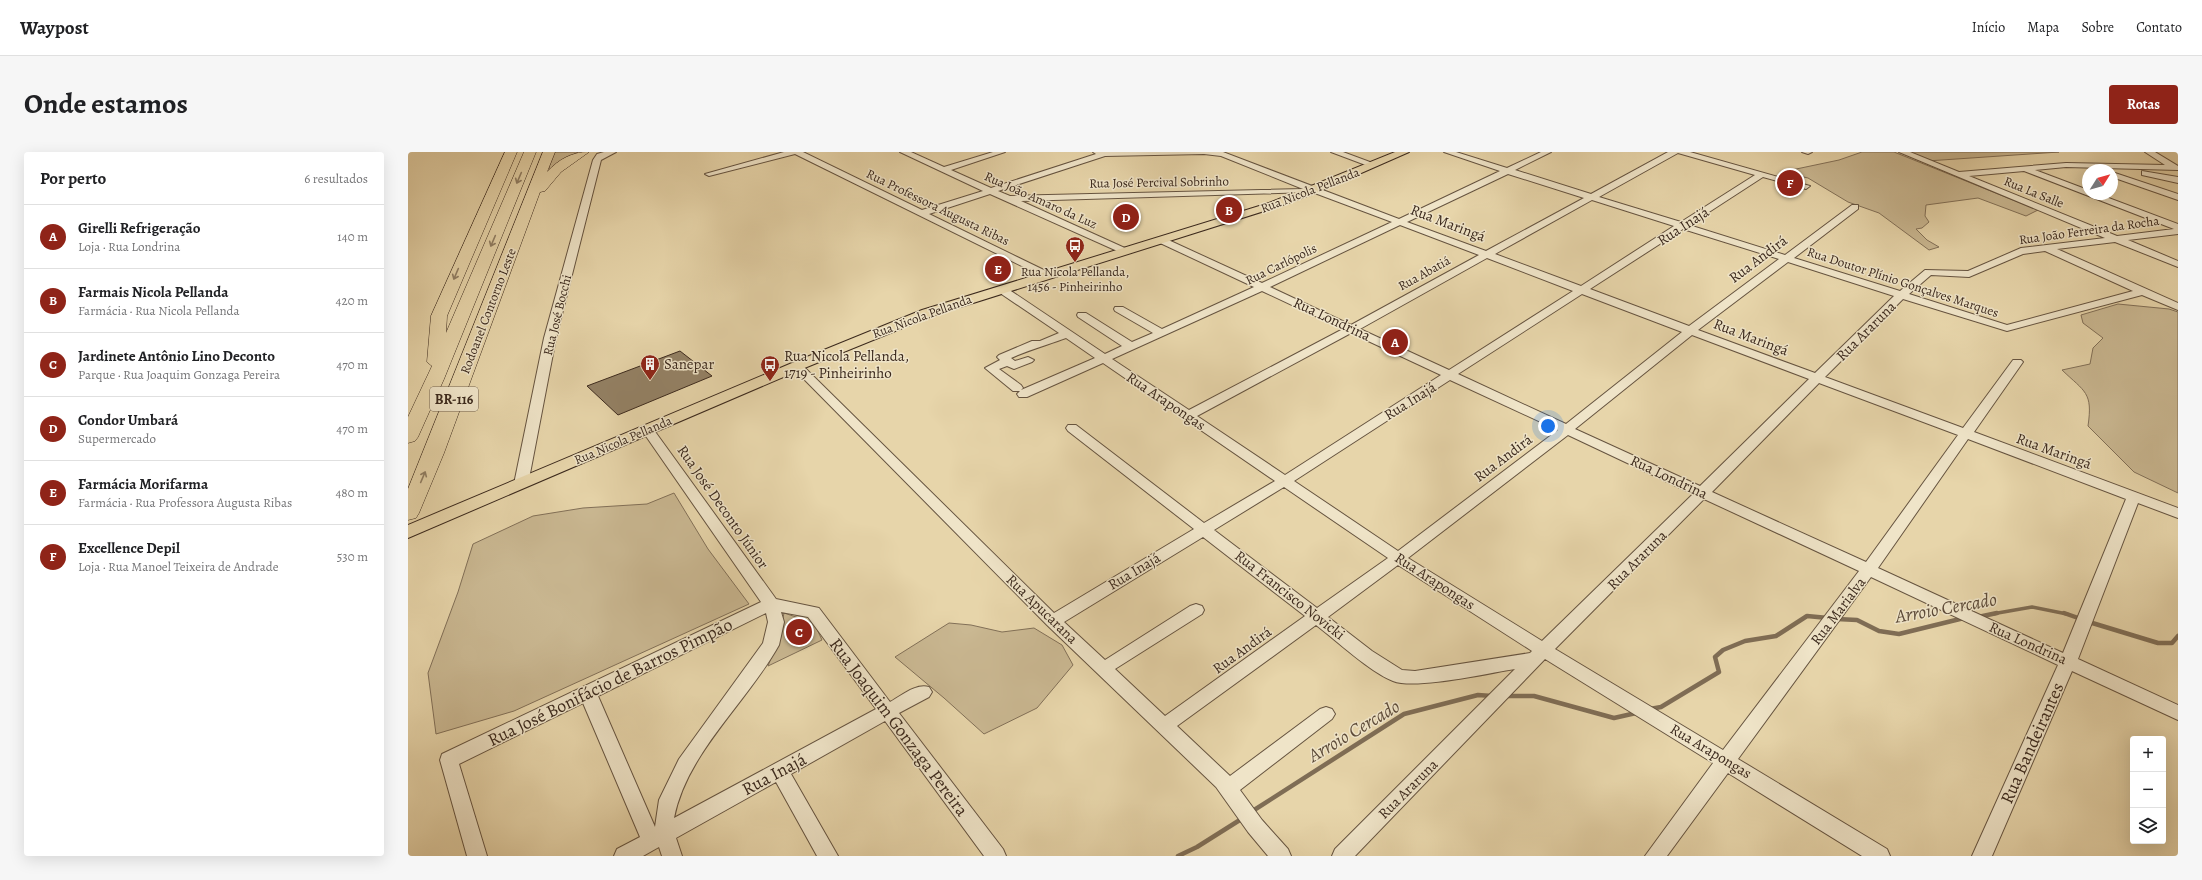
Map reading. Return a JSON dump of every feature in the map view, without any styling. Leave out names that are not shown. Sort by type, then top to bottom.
[{"type":"highway","points":[[435,379],[439,316],[510,152]]},
{"type":"highway","name":"Rodoanel Contorno Leste","points":[[408,437],[435,379],[530,152]]},
{"type":"highway","name":"Rodoanel Contorno Leste","points":[[408,513],[434,453],[549,152]]},
{"type":"highway","points":[[532,198],[558,169],[583,152]]},
{"type":"highway","points":[[498,158],[500,164],[500,174]]},
{"type":"main road","name":"Rua Nicola Pellanda","points":[[408,532],[647,429],[927,313],[1313,191],[1404,152]]},
{"type":"street","name":"Rua José Bocchi","points":[[521,484],[550,338],[597,160],[609,152]]},
{"type":"street","points":[[709,174],[793,152]]},
{"type":"street","name":"Rua Professora Augusta Ribas","points":[[797,152],[1046,275]]},
{"type":"street","name":"Rua João Amaro da Luz","points":[[904,152],[1124,251]]},
{"type":"street","points":[[943,170],[1001,152]]},
{"type":"street","name":"Rua Maringá","points":[[922,214],[1103,153],[1204,152],[1222,154],[1313,191],[1400,221],[2178,513]]},
{"type":"street","points":[[1334,152],[1374,165]]},
{"type":"street","name":"Rua Doutor Plínio Gonçalves Marques","points":[[1448,152],[2007,328],[2143,291]]},
{"type":"street","name":"Rua Carlópolis","points":[[1008,361],[991,368],[1020,391],[1104,359],[1263,287],[1547,152]]},
{"type":"street","name":"Rua Abatiá","points":[[1187,416],[1352,329],[1674,152]]},
{"type":"street","points":[[1681,152],[1806,186]]},
{"type":"street","name":"Rua La Salle","points":[[1903,152],[2178,264]]},
{"type":"street","points":[[2149,152],[2177,168]]},
{"type":"street","points":[[1958,175],[2082,165]]},
{"type":"street","points":[[2118,166],[2177,168]]},
{"type":"street","points":[[2125,166],[2178,180]]},
{"type":"street","points":[[2023,169],[2082,191]]},
{"type":"street","name":"Rua Inajá","points":[[1053,621],[1204,528],[1286,480],[1584,290],[1762,174]]},
{"type":"street","points":[[2118,176],[2178,197]]},
{"type":"street","name":"Rua José Percival Sobrinho","points":[[1006,198],[1313,191]]},
{"type":"street","points":[[2105,200],[2178,227]]},
{"type":"street","name":"Rua Andirá","points":[[1164,726],[1398,558],[1566,430],[1691,330],[1855,207]]},
{"type":"street","name":"Rua João Ferreira da Rocha","points":[[1937,272],[1960,275],[1969,274],[2006,256],[2044,247],[2178,231]]},
{"type":"street","name":"Rua Londrina","points":[[1161,240],[1566,430],[2178,712]]},
{"type":"street","points":[[2044,247],[2178,307]]},
{"type":"street","name":"Rua Araruna","points":[[1342,856],[1492,703],[1506,691],[1540,655],[1901,295],[1929,272],[1937,272]]},
{"type":"street","name":"Rua Arapongas","points":[[1001,289],[1187,416],[1286,480],[1540,655],[1633,704],[1880,856]]},
{"type":"street","points":[[1119,309],[1162,334]]},
{"type":"street","points":[[1082,315],[1131,347]]},
{"type":"street","points":[[1028,360],[1014,366],[1003,357],[1036,343],[1038,345],[1067,334]]},
{"type":"street","name":"Rua Marialva","points":[[1655,856],[1869,570],[2017,362]]},
{"type":"street","name":"Rua Apucarana","points":[[797,366],[1053,621],[1229,788],[1255,826],[1281,856]]},
{"type":"street","name":"Rua Francisco Novicki","points":[[1072,428],[1204,528],[1366,655],[1398,676],[1415,678],[1540,655]]},
{"type":"street","name":"Rua José Deconto Júnior","points":[[647,429],[771,604]]},
{"type":"street","name":"Rua Bandeirantes","points":[[1982,856],[2068,662],[2134,497]]},
{"type":"street","points":[[657,836],[668,801],[680,772],[772,645],[776,622],[771,604]]},
{"type":"street","name":"Rua José Bonifácio de Barros Pimpão","points":[[477,856],[449,760],[771,604]]},
{"type":"street","name":"Rua Joaquim Gonzaga Pereira","points":[[771,604],[813,612],[996,856]]},
{"type":"street","points":[[1103,669],[1196,610]]},
{"type":"street","name":"Rua Inajá","points":[[624,856],[657,836],[923,692]]},
{"type":"street","points":[[588,693],[657,836],[667,846],[672,856]]},
{"type":"street","points":[[1229,788],[1326,714]]},
{"type":"street","points":[[779,771],[828,856]]},
{"type":"shaded area","points":[[555,152],[578,152],[550,169],[549,167]]},
{"type":"shaded area","points":[[1862,152],[1894,152],[2038,210],[2026,216],[1978,198],[1926,205],[1925,216],[1929,222],[1922,228],[1916,229],[1927,240],[1939,247],[1929,250],[1879,213],[1848,202],[1808,178],[1782,172],[1839,160]]},
{"type":"shaded area","points":[[1906,152],[2059,152],[1927,161]]},
{"type":"shaded area","points":[[2118,304],[2169,309],[2178,312],[2178,493],[2134,472],[2088,426],[2089,406],[2086,394],[2082,388],[2062,370],[2090,364],[2093,348],[2103,338],[2083,323],[2081,315]]},
{"type":"shaded area","points":[[674,493],[708,549],[749,604],[514,711],[436,734],[428,673],[458,592],[473,544],[533,516],[583,508],[647,504]]},
{"type":"shaded area","points":[[784,613],[814,623],[822,640],[768,666],[778,640]]},
{"type":"shaded area","points":[[949,623],[971,625],[1002,632],[1034,628],[1062,645],[1073,665],[1037,708],[984,734],[895,657]]},
{"type":"building","points":[[999,263],[1012,270],[998,275],[985,268]]},
{"type":"building","name":"Sanepar","points":[[680,351],[712,376],[618,415],[587,386]]},
{"type":"waterway","name":"Arroio Cercado","points":[[1993,614],[2032,607],[2067,614]]},
{"type":"waterway","name":"Arroio Cercado","points":[[1978,617],[1993,614]]},
{"type":"waterway","name":"Arroio Cercado","points":[[2067,614],[2081,619]]},
{"type":"waterway","name":"Arroio Cercado","points":[[1650,709],[1661,707],[1719,672],[1715,657],[1723,650],[1745,641],[1776,636],[1807,616],[1828,618]]},
{"type":"waterway","name":"Arroio Cercado","points":[[1837,619],[1857,620],[1879,631],[1899,634],[1964,618]]},
{"type":"waterway","name":"Arroio Cercado","points":[[2089,622],[2158,643],[2172,643],[2178,636]]},
{"type":"waterway","name":"Arroio Cercado","points":[[1251,812],[1404,714],[1478,695],[1492,696]]},
{"type":"waterway","name":"Arroio Cercado","points":[[1506,696],[1534,696],[1614,718],[1636,713]]},
{"type":"waterway","name":"Arroio Cercado","points":[[1178,856],[1197,847],[1243,818]]},
{"type":"place","name":"Excellence Depil","points":[[1790,183]]},
{"type":"place","name":"Farmais Nicola Pellanda","points":[[1229,210]]},
{"type":"place","name":"Condor Umbará","points":[[1126,217]]},
{"type":"place","name":"Rua Nicola Pellanda, 1456 - Pinheirinho","points":[[1075,263]]},
{"type":"place","name":"Farmácia Morifarma","points":[[998,269]]},
{"type":"place","name":"Girelli Refrigeração","points":[[1395,342]]},
{"type":"place","name":"Sanepar","points":[[650,381]]},
{"type":"place","name":"Rua Nicola Pellanda, 1719 - Pinheirinho","points":[[770,382]]},
{"type":"place","name":"Jardinete Antônio Lino Deconto","points":[[799,632]]}]
